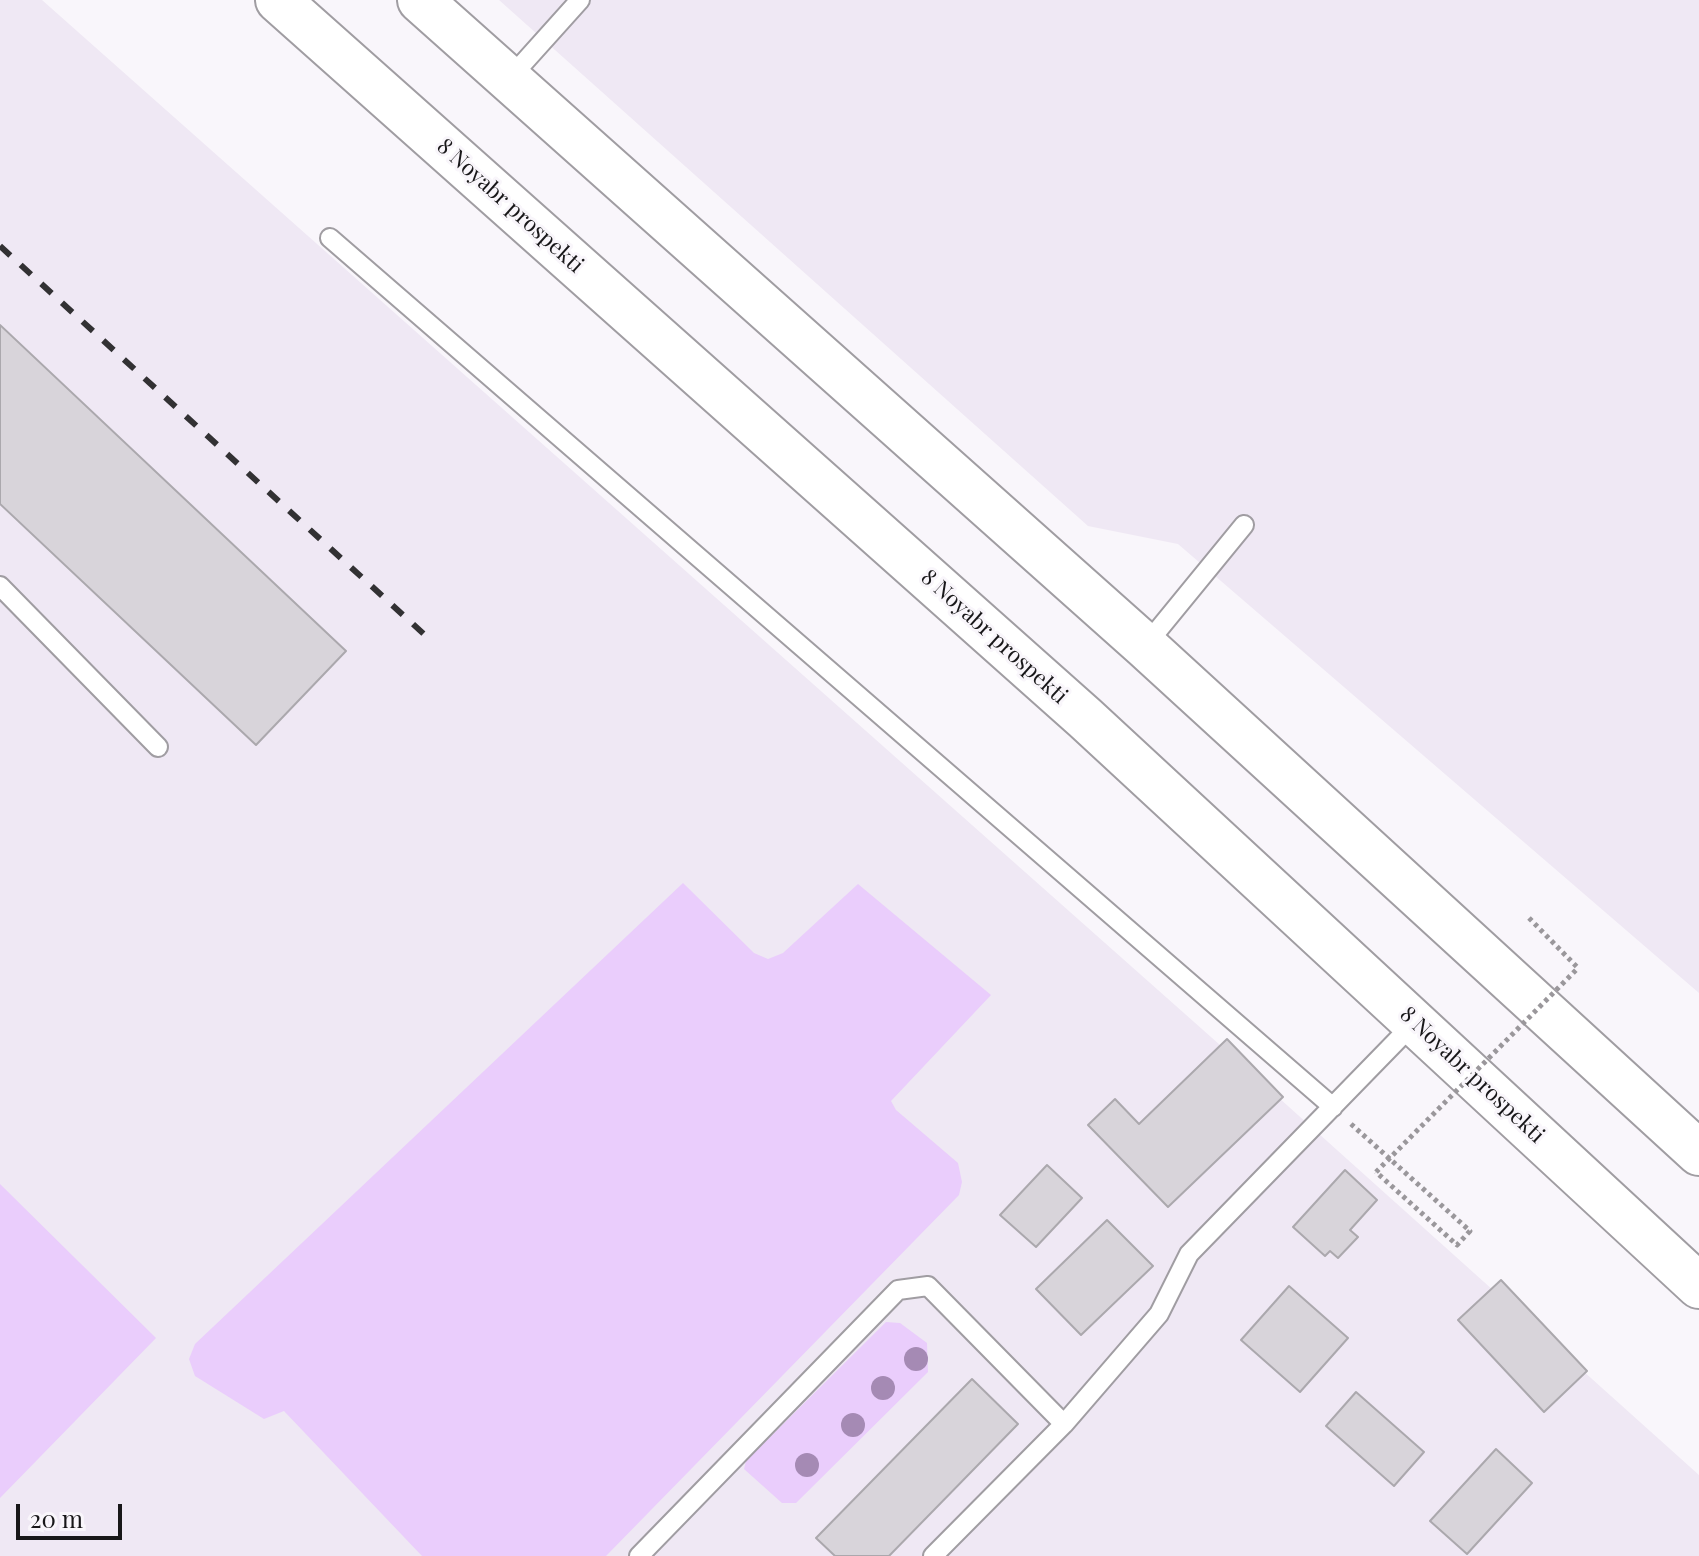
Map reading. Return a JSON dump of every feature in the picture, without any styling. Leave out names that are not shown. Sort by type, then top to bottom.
[{"type":"highway","name":"8 Noyabr prospekti","points":[[278,0],[1085,718],[1699,1286]]},
{"type":"highway","points":[[420,0],[1145,646],[1699,1153]]},
{"type":"lane","points":[[509,79],[580,0]]},
{"type":"lane","points":[[330,238],[1333,1107]]},
{"type":"lane","points":[[1145,646],[1244,525]]},
{"type":"lane","points":[[0,586],[158,747]]},
{"type":"lane","points":[[933,1556],[1064,1424],[1159,1314],[1189,1254],[1415,1022]]},
{"type":"lane","points":[[639,1556],[898,1290],[928,1286],[1064,1424]]},
{"type":"path","points":[[1333,1107],[1470,1231],[1457,1245],[1376,1172],[1578,968],[1529,918]]},
{"type":"shaded area","points":[[0,0],[42,0],[1220,1045],[1699,1475],[1699,1556],[0,1556]]},
{"type":"shaded area","points":[[499,0],[1699,0],[1699,993],[1178,544],[1088,526]]},
{"type":"shaded area","points":[[683,883],[754,953],[768,959],[783,953],[858,884],[991,995],[891,1101],[896,1110],[958,1163],[962,1182],[959,1195],[606,1556],[422,1556],[284,1411],[264,1419],[195,1376],[189,1359],[195,1344]]},
{"type":"shaded area","points":[[0,1184],[156,1338],[0,1498]]},
{"type":"shaded area","points":[[886,1322],[900,1323],[927,1343],[928,1372],[796,1503],[782,1503],[744,1469],[746,1461]]},
{"type":"building","points":[[0,325],[346,651],[256,745],[0,504]]},
{"type":"building","points":[[1227,1039],[1283,1097],[1168,1207],[1088,1125],[1115,1099],[1139,1124]]},
{"type":"building","points":[[1047,1165],[1082,1198],[1036,1247],[1000,1215]]},
{"type":"building","points":[[1345,1170],[1377,1200],[1350,1230],[1358,1237],[1338,1258],[1330,1251],[1325,1256],[1293,1227]]},
{"type":"building","points":[[1107,1220],[1153,1266],[1081,1335],[1036,1289]]},
{"type":"building","points":[[1501,1280],[1587,1371],[1544,1412],[1458,1320]]},
{"type":"building","points":[[1289,1286],[1348,1338],[1300,1392],[1241,1340]]},
{"type":"building","points":[[972,1379],[1018,1424],[889,1556],[835,1556],[816,1538]]},
{"type":"building","points":[[1356,1392],[1424,1452],[1394,1486],[1326,1426]]},
{"type":"building","points":[[1496,1449],[1532,1483],[1467,1554],[1430,1521]]},
{"type":"railway","points":[[0,246],[426,636]]}]
